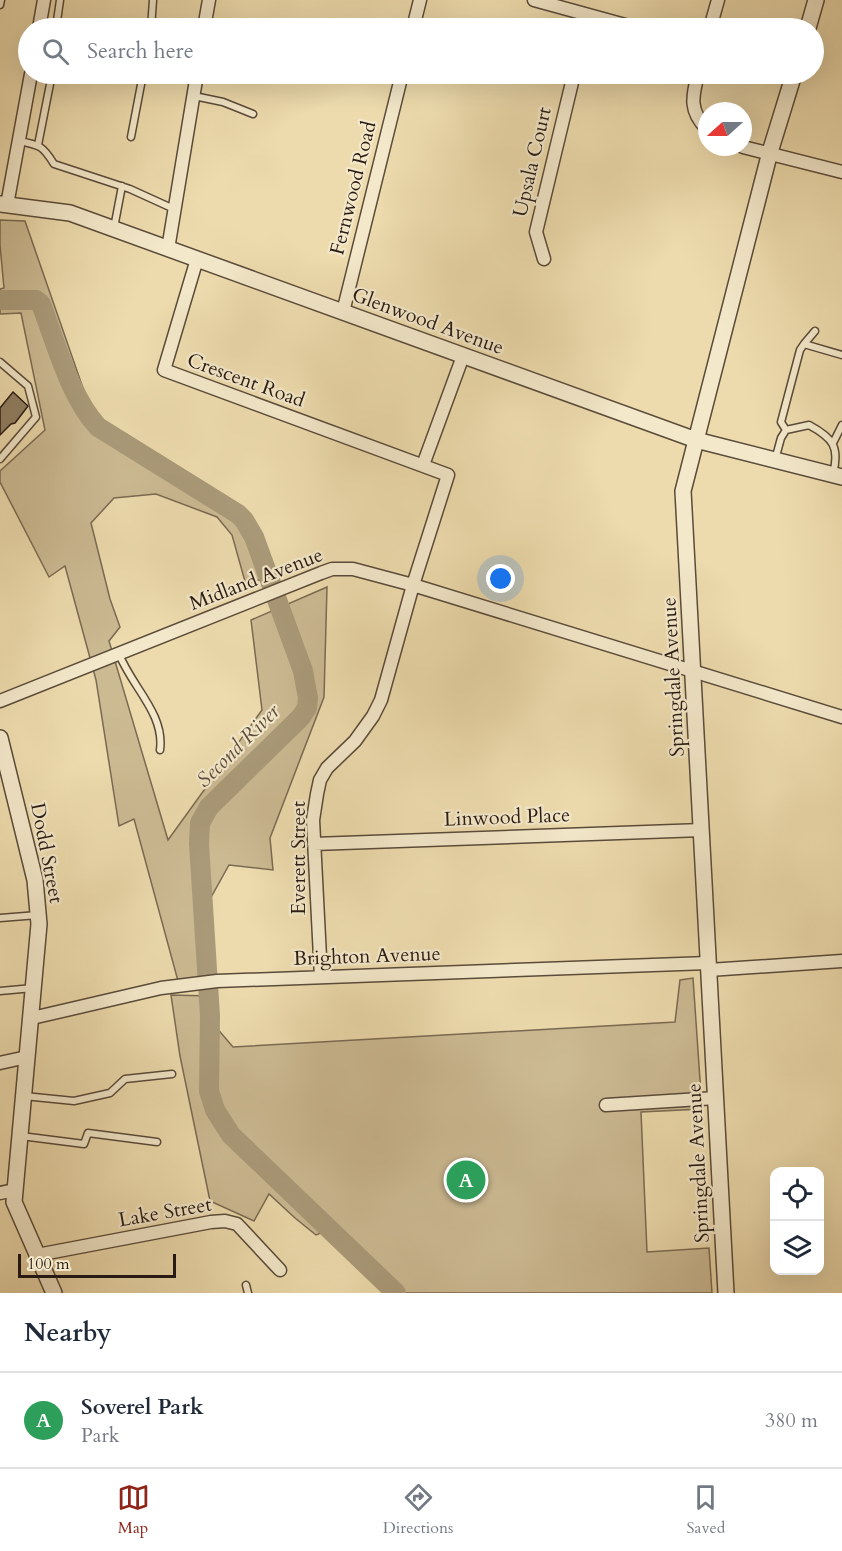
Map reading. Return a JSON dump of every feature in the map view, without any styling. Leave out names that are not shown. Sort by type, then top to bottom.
[{"type":"street","points":[[41,18],[44,0]]},
{"type":"street","points":[[206,18],[209,0]]},
{"type":"street","points":[[416,18],[420,0]]},
{"type":"street","points":[[534,0],[596,18]]},
{"type":"street","points":[[713,18],[718,0]]},
{"type":"street","points":[[811,18],[816,0]]},
{"type":"street","points":[[4,204],[29,84]]},
{"type":"street","points":[[168,249],[195,84]]},
{"type":"street","name":"Fernwood Road","points":[[343,312],[400,84]]},
{"type":"street","name":"Upsala Court","points":[[544,259],[536,232],[572,84]]},
{"type":"street","points":[[696,84],[693,107],[698,118]]},
{"type":"street","name":"Springdale Avenue","points":[[726,1293],[683,491],[770,152],[791,84]]},
{"type":"street","points":[[752,149],[842,172]]},
{"type":"street","name":"Glenwood Avenue","points":[[4,204],[70,213],[696,440],[838,476]]},
{"type":"street","name":"Crescent Road","points":[[197,260],[164,370],[423,465]]},
{"type":"street","points":[[423,465],[463,356]]},
{"type":"street","name":"Everett Street","points":[[321,977],[314,844],[315,806],[320,780],[327,768],[360,735],[381,700],[413,585],[448,475],[423,465]]},
{"type":"street","name":"Midland Avenue","points":[[0,701],[321,573],[343,568],[413,585],[842,717]]},
{"type":"street","name":"Dodd Street","points":[[0,738],[32,869],[39,915],[39,943],[20,1136],[8,1192],[52,1293]]},
{"type":"street","name":"Linwood Place","points":[[314,844],[702,830]]},
{"type":"street","name":"Brighton Avenue","points":[[32,1018],[161,988],[217,981],[842,962]]},
{"type":"street","points":[[0,1063],[27,1057]]},
{"type":"street","points":[[606,1105],[716,1098]]},
{"type":"street","name":"Lake Street","points":[[37,1255],[225,1221],[237,1224],[280,1270]]},
{"type":"lane","points":[[0,5],[1,0]]},
{"type":"lane","points":[[57,18],[60,0]]},
{"type":"lane","points":[[152,18],[153,0]]},
{"type":"lane","points":[[38,145],[50,84]]},
{"type":"lane","points":[[131,138],[141,84]]},
{"type":"lane","points":[[193,95],[223,102],[252,114]]},
{"type":"lane","points":[[19,141],[38,145],[46,150],[54,164],[122,186],[174,209]]},
{"type":"lane","points":[[114,229],[122,186]]},
{"type":"lane","points":[[786,430],[781,422],[800,350],[816,331]]},
{"type":"lane","points":[[804,344],[842,355]]},
{"type":"lane","points":[[0,362],[28,386],[36,417],[0,459]]},
{"type":"lane","points":[[775,460],[781,438],[786,430],[809,425],[823,432],[833,443],[838,476]]},
{"type":"lane","points":[[833,443],[842,425]]},
{"type":"lane","points":[[119,653],[126,671],[151,707],[162,739],[160,750]]},
{"type":"lane","points":[[0,918],[39,915]]},
{"type":"lane","points":[[0,991],[34,988]]},
{"type":"lane","points":[[24,1096],[74,1101],[110,1093],[125,1079],[172,1074]]},
{"type":"lane","points":[[20,1136],[84,1144],[88,1133],[157,1142]]},
{"type":"lane","points":[[246,1285],[248,1293]]},
{"type":"shaded area","points":[[0,220],[25,221],[92,414],[242,514],[266,577],[246,585],[232,535],[217,517],[156,494],[114,498],[91,523],[110,599],[120,627],[109,641],[168,840],[262,710],[251,620],[327,587],[324,697],[270,838],[273,870],[229,865],[209,901],[214,978],[178,981],[134,819],[119,826],[96,680],[65,566],[49,577],[0,482],[0,471],[45,430],[21,313],[0,314],[0,289],[4,288]]},
{"type":"shaded area","points":[[693,978],[702,1109],[641,1112],[647,1252],[709,1248],[712,1293],[404,1293],[336,1227],[316,1235],[269,1194],[254,1221],[210,1201],[180,1056],[171,995],[211,996],[215,1026],[233,1047],[675,1022],[680,980]]},
{"type":"building","points":[[13,392],[28,406],[15,423],[0,435],[0,408]]},
{"type":"waterway","name":"Second River","points":[[0,300],[36,300],[41,304],[79,401],[98,427],[238,514],[254,537],[303,671],[308,698],[307,708],[301,717],[209,807],[200,823],[199,844],[210,1016],[209,1091],[215,1110],[231,1135],[396,1293]]},
{"type":"place","name":"Soverel Park","points":[[466,1180]]}]
